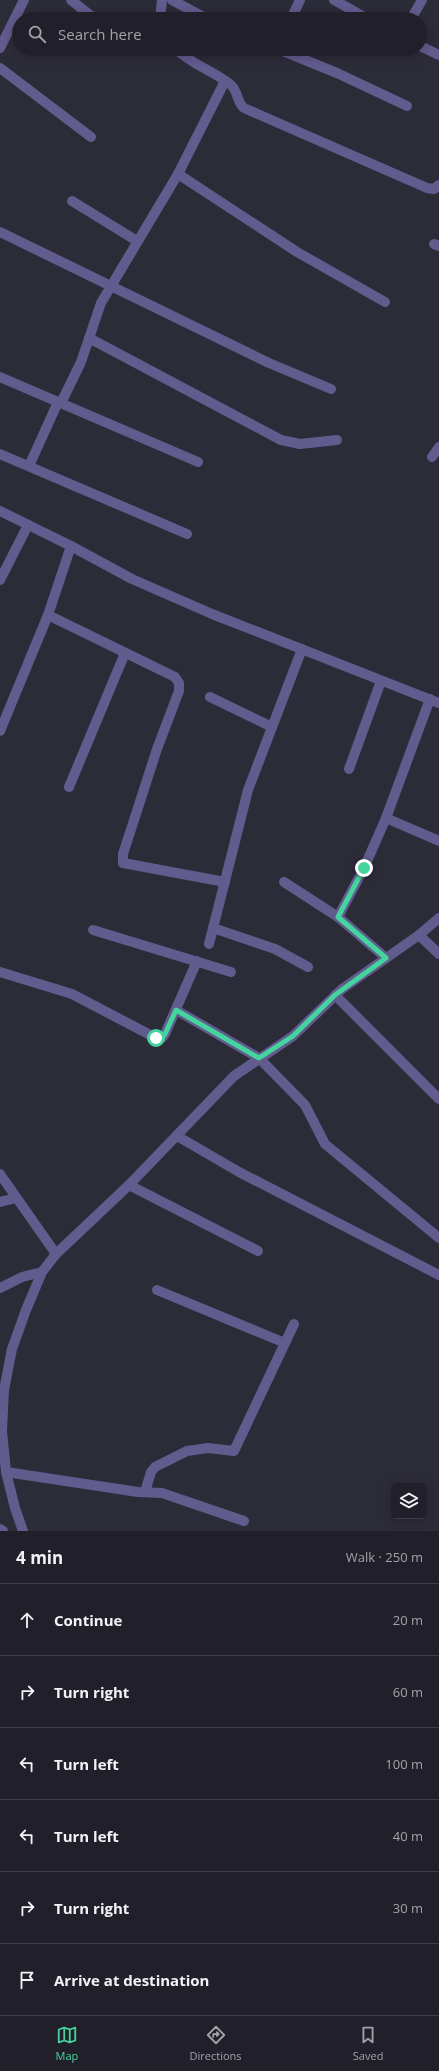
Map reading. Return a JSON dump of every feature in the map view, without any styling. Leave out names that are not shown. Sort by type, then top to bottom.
[{"type":"street","points":[[18,12],[24,0]]},
{"type":"street","points":[[71,0],[86,12]]},
{"type":"street","points":[[161,12],[162,0]]},
{"type":"street","points":[[172,0],[195,12]]},
{"type":"street","points":[[294,12],[300,0]]},
{"type":"street","points":[[334,0],[355,12]]},
{"type":"street","points":[[415,12],[422,0]]},
{"type":"street","points":[[0,48],[12,24]]},
{"type":"street","points":[[427,49],[439,55]]},
{"type":"street","points":[[182,56],[225,81],[235,89],[241,106],[244,108],[427,188],[434,189],[439,185]]},
{"type":"street","points":[[295,56],[407,106]]},
{"type":"street","points":[[0,68],[91,137]]},
{"type":"street","points":[[29,466],[81,362],[97,312],[137,241],[178,174],[225,81]]},
{"type":"street","points":[[178,174],[296,252],[385,302]]},
{"type":"street","points":[[72,201],[137,241]]},
{"type":"street","points":[[0,232],[112,285],[269,363],[331,389]]},
{"type":"street","points":[[89,338],[281,440],[300,444],[337,440]]},
{"type":"street","points":[[0,377],[198,462]]},
{"type":"street","points":[[432,457],[439,447]]},
{"type":"street","points":[[0,454],[186,534]]},
{"type":"street","points":[[0,511],[71,546],[132,579],[212,614],[435,701],[364,868],[338,917]]},
{"type":"street","points":[[0,580],[28,525]]},
{"type":"street","points":[[0,731],[3,716],[48,615],[71,546]]},
{"type":"street","points":[[48,615],[175,677],[180,683],[179,690],[155,756],[123,854],[123,863],[225,882]]},
{"type":"street","points":[[208,944],[248,790],[302,649]]},
{"type":"street","points":[[69,787],[125,653]]},
{"type":"street","points":[[349,769],[381,681]]},
{"type":"street","points":[[210,697],[272,727]]},
{"type":"street","points":[[386,818],[439,841]]},
{"type":"street","points":[[284,882],[338,917],[386,958]]},
{"type":"street","points":[[23,1531],[14,1508],[6,1472],[2,1431],[4,1390],[12,1349],[42,1272],[56,1254],[129,1185],[234,1076],[293,1036],[335,995],[419,935],[439,918]]},
{"type":"street","points":[[213,928],[275,949],[308,966]]},
{"type":"street","points":[[92,930],[232,972]]},
{"type":"street","points":[[419,935],[439,954]]},
{"type":"street","points":[[0,972],[72,994],[156,1038],[162,1038],[176,1010],[196,961]]},
{"type":"street","points":[[335,995],[439,1099]]},
{"type":"street","points":[[176,1010],[259,1058],[305,1105],[325,1144],[439,1238]]},
{"type":"street","points":[[177,1136],[239,1172],[439,1276]]},
{"type":"street","points":[[0,1174],[56,1254]]},
{"type":"street","points":[[129,1185],[258,1251]]},
{"type":"street","points":[[0,1202],[16,1198]]},
{"type":"street","points":[[0,1288],[22,1277],[42,1272]]},
{"type":"street","points":[[157,1290],[285,1343]]},
{"type":"street","points":[[145,1492],[151,1472],[156,1467],[182,1454],[208,1448],[234,1451],[294,1324]]},
{"type":"street","points":[[6,1472],[145,1492],[162,1492],[244,1521]]},
{"type":"route","points":[[156,1038],[162,1038],[165,1034],[176,1010],[259,1058],[293,1036],[342,989],[386,958],[338,917],[364,868]]}]
